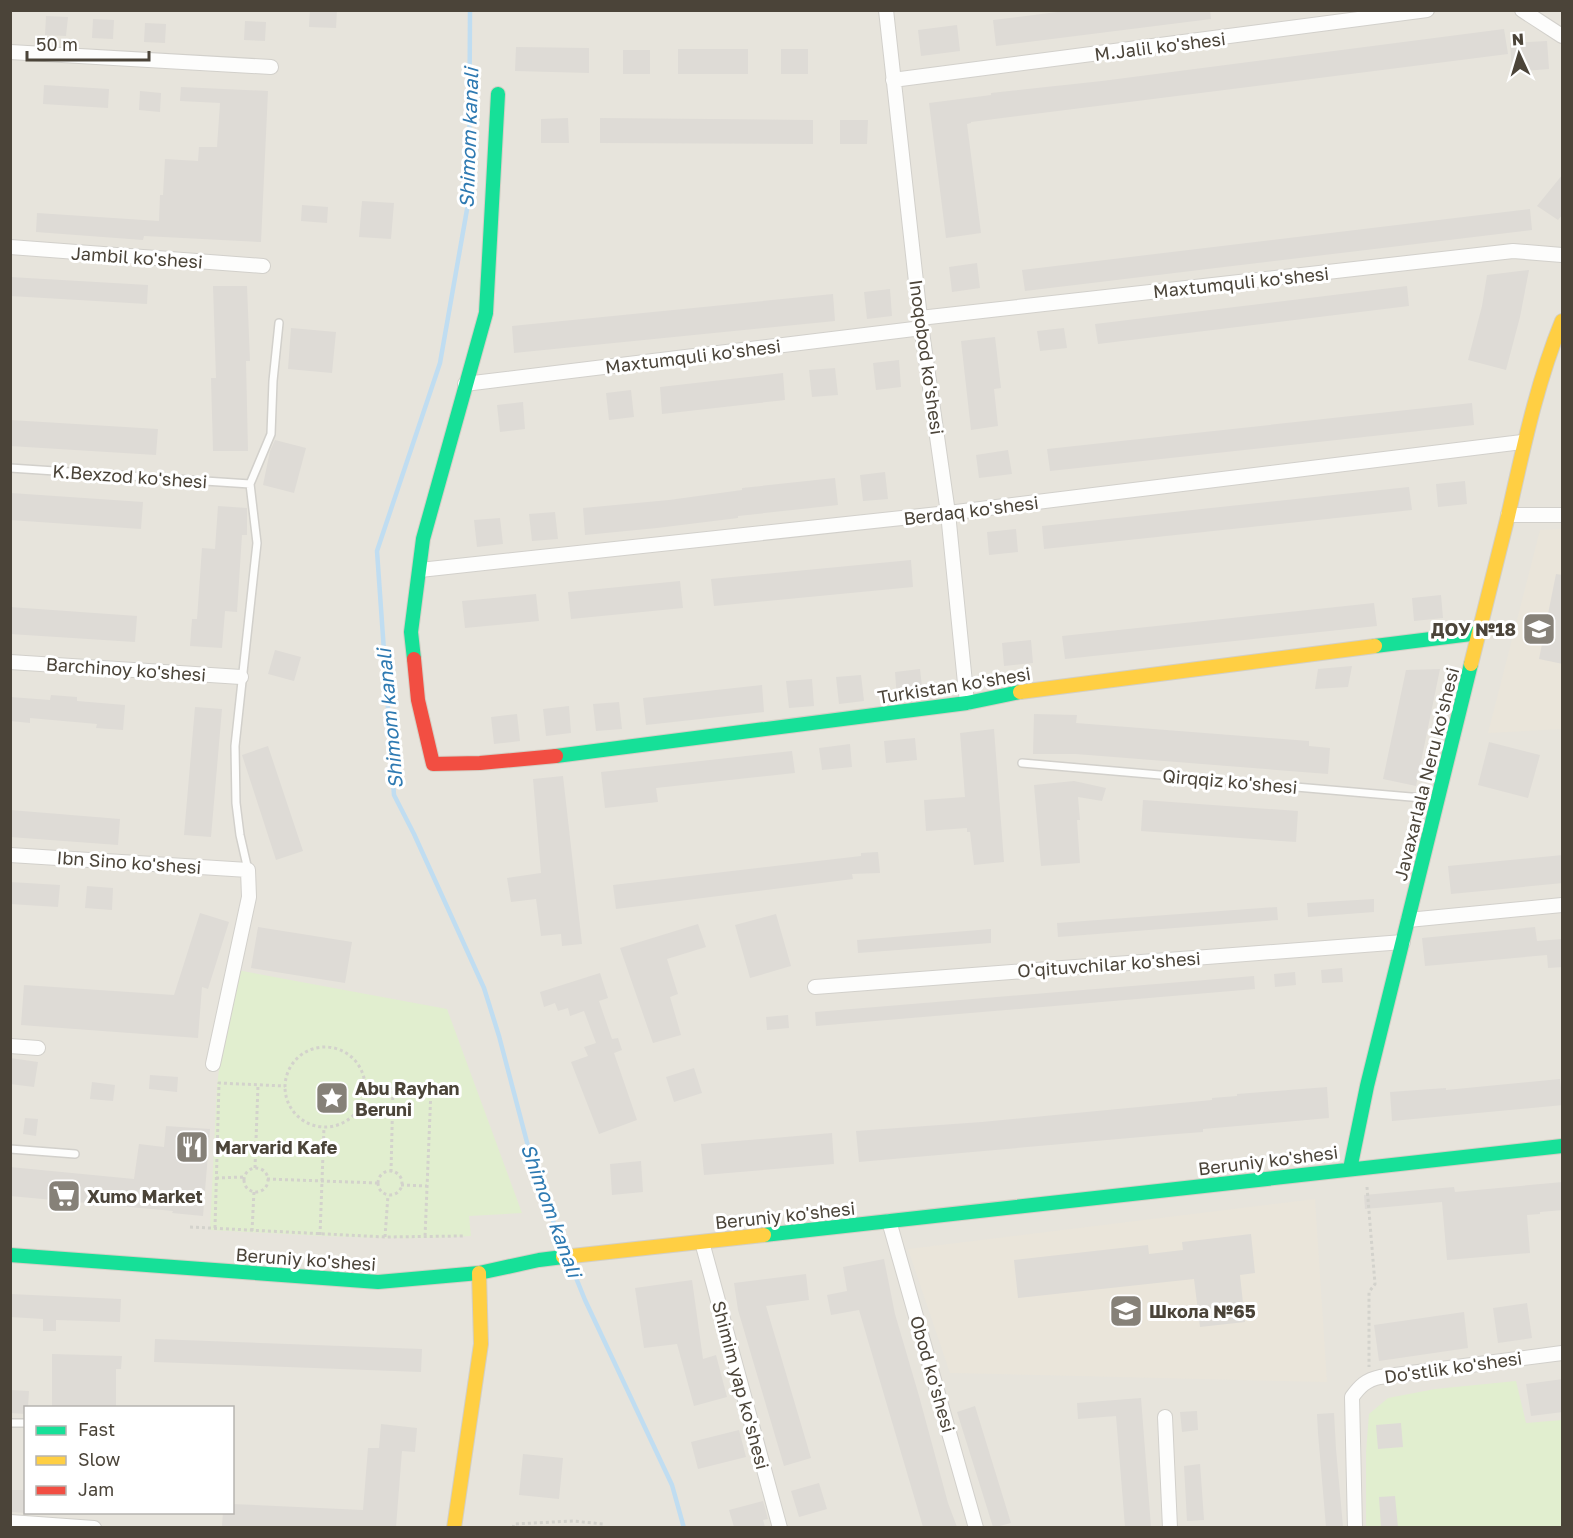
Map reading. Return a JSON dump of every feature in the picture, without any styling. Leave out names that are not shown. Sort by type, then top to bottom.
[{"type":"street","name":"Inoqobod ko'shesi","points":[[886,10],[921,323],[948,513],[967,703]]},
{"type":"street","name":"M.Jalil ko'shesi","points":[[894,80],[1427,10]]},
{"type":"street","points":[[1522,10],[1563,36]]},
{"type":"street","points":[[10,52],[272,67]]},
{"type":"street","points":[[420,570],[423,539],[486,313],[498,94]]},
{"type":"street","name":"Jambil ko'shesi","points":[[10,247],[263,266]]},
{"type":"street","name":"Maxtumquli ko'shesi","points":[[465,384],[921,323],[1513,251],[1563,255]]},
{"type":"street","name":"Javaxarlala Neru ko'shesi","points":[[1350,1169],[1367,1086],[1508,515],[1522,441],[1550,350],[1563,321]]},
{"type":"street","name":"Berdaq ko'shesi","points":[[420,570],[948,513],[1522,441]]},
{"type":"street","points":[[1508,515],[1563,515]]},
{"type":"street","name":"Turkistan ko'shesi","points":[[420,570],[411,632],[418,700],[433,764],[480,763],[583,754],[967,703],[1014,693],[1479,633]]},
{"type":"street","name":"Barchinoy ko'shesi","points":[[10,662],[241,677]]},
{"type":"street","name":"Ibn Sino ko'shesi","points":[[10,855],[248,870]]},
{"type":"street","points":[[213,1064],[249,897],[248,870]]},
{"type":"street","points":[[1408,920],[1563,905]]},
{"type":"street","name":"O'qituvchilar ko'shesi","points":[[815,987],[1403,942]]},
{"type":"street","points":[[10,1046],[38,1048]]},
{"type":"street","name":"Beruniy ko'shesi","points":[[10,1255],[378,1282],[479,1274],[539,1260],[1563,1146]]},
{"type":"street","name":"Obod ko'shesi","points":[[889,1221],[976,1527]]},
{"type":"street","name":"Shimim yap ko'shesi","points":[[702,1242],[780,1527]]},
{"type":"street","points":[[454,1527],[481,1344],[479,1274]]},
{"type":"street","name":"Do'stlik ko'shesi","points":[[1355,1527],[1352,1397],[1361,1385],[1369,1379],[1563,1353]]},
{"type":"street","points":[[1165,1417],[1170,1527]]},
{"type":"street","points":[[10,1522],[94,1527]]},
{"type":"lane","points":[[248,870],[236,802],[235,746],[256,543],[250,484],[271,434],[273,381],[279,323]]},
{"type":"lane","name":"K.Bexzod ko'shesi","points":[[10,468],[250,484]]},
{"type":"lane","name":"Qirqqiz ko'shesi","points":[[1022,763],[1438,800]]},
{"type":"lane","points":[[10,1149],[75,1154]]},
{"type":"path","points":[[325,1047],[338,1049],[358,1064],[365,1088],[363,1100],[348,1120],[324,1127],[310,1125],[298,1117],[290,1107],[285,1094],[290,1067],[299,1056],[311,1049],[325,1047]]},
{"type":"path","points":[[215,1228],[219,1083],[285,1086]]},
{"type":"path","points":[[255,1168],[258,1084]]},
{"type":"path","points":[[365,1088],[431,1089],[424,1237]]},
{"type":"path","points":[[391,1172],[393,1088]]},
{"type":"path","points":[[320,1235],[324,1127]]},
{"type":"path","points":[[1366,1167],[1375,1284],[1369,1292],[1369,1379]]},
{"type":"path","points":[[255,1168],[263,1170],[267,1179],[265,1188],[254,1191],[247,1188],[244,1177],[248,1171],[255,1168]]},
{"type":"path","points":[[391,1172],[399,1177],[401,1185],[395,1194],[388,1195],[381,1191],[378,1183],[382,1174],[391,1172]]},
{"type":"path","points":[[216,1178],[244,1177]]},
{"type":"path","points":[[267,1179],[378,1183]]},
{"type":"path","points":[[401,1185],[427,1186]]},
{"type":"path","points":[[252,1231],[254,1191]]},
{"type":"path","points":[[385,1237],[388,1195]]},
{"type":"path","points":[[190,1227],[320,1235],[464,1236]]},
{"type":"path","points":[[513,1527],[514,1524],[573,1521],[603,1524]]},
{"type":"shaded area","points":[[10,11],[1562,11],[1562,1527],[11,1527]]},
{"type":"shaded area","name":"ДОУ №18","points":[[1562,529],[1562,729],[1488,733],[1540,530]]},
{"type":"shaded area","name":"Школа №65","points":[[1315,1199],[1327,1382],[950,1373],[908,1249]]},
{"type":"green space","points":[[237,970],[447,1009],[522,1213],[469,1216],[471,1236],[438,1238],[373,1238],[210,1230],[217,1086],[222,1046]]},
{"type":"green space","points":[[1516,1381],[1526,1423],[1562,1420],[1562,1527],[1366,1528],[1366,1452],[1369,1414],[1388,1398],[1435,1389]]},
{"type":"building","points":[[310,10],[337,10],[336,28],[309,27]]},
{"type":"building","points":[[1073,10],[1210,10],[1211,19],[996,46],[993,20]]},
{"type":"building","points":[[46,16],[68,17],[66,36],[45,35]]},
{"type":"building","points":[[93,19],[114,20],[113,39],[92,38]]},
{"type":"building","points":[[245,21],[266,22],[265,41],[244,40]]},
{"type":"building","points":[[145,23],[166,24],[165,43],[144,42]]},
{"type":"building","points":[[957,25],[960,51],[921,56],[918,30]]},
{"type":"building","points":[[1504,29],[1508,54],[971,122],[967,124],[981,233],[946,238],[929,103],[991,95],[991,93],[1102,81]]},
{"type":"building","points":[[1547,41],[1549,69],[1512,72],[1510,43]]},
{"type":"building","points":[[516,47],[589,48],[589,73],[515,71]]},
{"type":"building","points":[[678,49],[748,49],[748,74],[678,74]]},
{"type":"building","points":[[781,49],[808,49],[808,74],[781,74]]},
{"type":"building","points":[[623,50],[650,50],[650,74],[623,74]]},
{"type":"building","points":[[44,85],[109,89],[108,108],[43,104]]},
{"type":"building","points":[[181,87],[268,91],[261,242],[144,236],[143,240],[36,232],[37,213],[159,221],[165,159],[198,161],[199,147],[217,147],[220,103],[180,101]]},
{"type":"building","points":[[140,91],[161,93],[160,112],[139,110]]},
{"type":"building","points":[[568,118],[569,143],[541,143],[541,119]]},
{"type":"building","points":[[600,118],[813,120],[813,144],[600,143]]},
{"type":"building","points":[[840,120],[868,120],[867,144],[840,144]]},
{"type":"building","points":[[1563,174],[1563,214],[1558,220],[1537,206]]},
{"type":"building","points":[[362,201],[394,203],[391,239],[359,237]]},
{"type":"building","points":[[302,205],[328,207],[327,223],[301,221]]},
{"type":"building","points":[[1530,209],[1532,230],[1025,291],[1022,270]]},
{"type":"building","points":[[977,263],[980,288],[952,292],[949,267]]},
{"type":"building","points":[[1529,270],[1506,370],[1468,360],[1482,306],[1487,275]]},
{"type":"building","points":[[10,277],[148,285],[147,304],[10,296]]},
{"type":"building","points":[[213,286],[247,286],[250,361],[246,361],[248,451],[213,451],[211,378],[216,378]]},
{"type":"building","points":[[1407,286],[1409,306],[1098,344],[1095,324]]},
{"type":"building","points":[[890,289],[892,316],[867,319],[864,292]]},
{"type":"building","points":[[833,294],[835,321],[514,353],[512,326]]},
{"type":"building","points":[[291,328],[336,332],[332,373],[288,369]]},
{"type":"building","points":[[1064,328],[1067,348],[1040,351],[1037,331]]},
{"type":"building","points":[[995,337],[1001,388],[994,389],[998,426],[971,430],[961,341]]},
{"type":"building","points":[[899,360],[901,387],[876,390],[873,363]]},
{"type":"building","points":[[835,368],[838,395],[812,397],[809,370]]},
{"type":"building","points":[[783,373],[785,400],[662,414],[660,387]]},
{"type":"building","points":[[631,390],[634,417],[609,420],[606,393]]},
{"type":"building","points":[[523,402],[525,429],[500,432],[497,405]]},
{"type":"building","points":[[1472,403],[1474,425],[1050,471],[1047,449]]},
{"type":"building","points":[[10,420],[158,429],[156,455],[10,446]]},
{"type":"building","points":[[275,440],[306,448],[294,493],[263,485],[270,451]]},
{"type":"building","points":[[1008,450],[1012,474],[979,478],[976,455]]},
{"type":"building","points":[[885,472],[888,499],[863,501],[860,475]]},
{"type":"building","points":[[835,478],[838,505],[585,535],[583,508],[669,500],[742,490],[742,488]]},
{"type":"building","points":[[1465,481],[1467,504],[1438,507],[1436,484]]},
{"type":"building","points":[[1409,487],[1412,510],[1044,549],[1042,526]]},
{"type":"building","points":[[11,493],[143,502],[141,529],[10,520]]},
{"type":"building","points":[[218,506],[247,508],[247,535],[242,535],[237,612],[225,611],[222,648],[190,646],[192,619],[197,619],[202,548],[215,549]]},
{"type":"building","points":[[555,512],[558,539],[532,541],[529,514]]},
{"type":"building","points":[[500,518],[503,544],[477,547],[474,520]]},
{"type":"building","points":[[1016,529],[1018,552],[989,555],[987,532]]},
{"type":"building","points":[[911,560],[913,587],[714,606],[711,579]]},
{"type":"building","points":[[1556,574],[1563,575],[1563,664],[1539,659]]},
{"type":"building","points":[[680,581],[683,608],[571,619],[568,592]]},
{"type":"building","points":[[536,594],[539,621],[465,628],[462,601]]},
{"type":"building","points":[[1441,595],[1443,618],[1414,621],[1412,598]]},
{"type":"building","points":[[1374,603],[1377,626],[1065,659],[1062,636]]},
{"type":"building","points":[[10,607],[137,616],[135,642],[10,634]]},
{"type":"building","points":[[1031,640],[1033,663],[1004,666],[1002,643]]},
{"type":"building","points":[[275,650],[301,657],[294,681],[268,674]]},
{"type":"building","points":[[1352,666],[1348,687],[1315,689],[1318,669]]},
{"type":"building","points":[[920,669],[923,696],[897,699],[895,672]]},
{"type":"building","points":[[1440,669],[1416,786],[1383,779],[1406,670]]},
{"type":"building","points":[[861,675],[864,701],[839,704],[836,677]]},
{"type":"building","points":[[812,679],[814,706],[789,708],[786,681]]},
{"type":"building","points":[[762,685],[764,712],[646,725],[643,698]]},
{"type":"building","points":[[51,695],[77,697],[77,701],[125,705],[123,730],[96,728],[97,724],[30,718],[30,723],[10,721],[10,697],[50,700]]},
{"type":"building","points":[[619,702],[622,729],[596,731],[593,704]]},
{"type":"building","points":[[569,706],[571,733],[546,736],[543,709]]},
{"type":"building","points":[[195,707],[222,709],[211,837],[184,835]]},
{"type":"building","points":[[517,714],[520,741],[494,744],[491,717]]},
{"type":"building","points":[[1034,714],[1077,715],[1076,723],[1309,741],[1309,746],[1330,748],[1328,774],[1076,754],[1033,754]]},
{"type":"building","points":[[994,729],[1004,862],[974,865],[970,832],[967,832],[967,828],[926,831],[924,800],[965,797],[960,733]]},
{"type":"building","points":[[915,738],[917,760],[886,763],[884,741]]},
{"type":"building","points":[[1489,742],[1540,755],[1528,798],[1478,785]]},
{"type":"building","points":[[850,744],[852,767],[822,770],[819,748]]},
{"type":"building","points":[[268,746],[303,851],[276,860],[242,755]]},
{"type":"building","points":[[792,751],[795,773],[656,788],[658,802],[605,808],[601,772]]},
{"type":"building","points":[[563,776],[582,944],[562,946],[561,934],[541,936],[536,899],[511,902],[507,878],[541,873],[533,779]]},
{"type":"building","points":[[1074,781],[1106,788],[1102,801],[1078,797],[1080,863],[1041,866],[1034,785]]},
{"type":"building","points":[[1143,800],[1298,811],[1296,842],[1141,831]]},
{"type":"building","points":[[10,810],[120,819],[118,845],[10,837]]},
{"type":"building","points":[[878,852],[880,873],[852,874],[853,879],[616,909],[613,885],[861,856],[861,853]]},
{"type":"building","points":[[1563,855],[1563,883],[1451,894],[1448,866]]},
{"type":"building","points":[[10,882],[60,885],[58,907],[10,904]]},
{"type":"building","points":[[87,886],[113,888],[112,910],[85,908]]},
{"type":"building","points":[[1374,899],[1374,912],[1308,917],[1307,903]]},
{"type":"building","points":[[1277,907],[1278,920],[1058,937],[1057,923]]},
{"type":"building","points":[[200,913],[229,922],[208,989],[202,987],[198,1038],[21,1025],[24,985],[174,995]]},
{"type":"building","points":[[776,914],[791,966],[750,978],[735,925]]},
{"type":"building","points":[[698,924],[706,947],[667,959],[678,994],[670,997],[681,1035],[653,1043],[620,948]]},
{"type":"building","points":[[258,927],[352,942],[345,983],[251,968]]},
{"type":"building","points":[[1535,927],[1537,941],[1563,939],[1563,967],[1548,968],[1547,955],[1425,966],[1422,938]]},
{"type":"building","points":[[991,929],[991,943],[858,953],[857,940]]},
{"type":"building","points":[[1342,968],[1343,982],[1322,983],[1321,970]]},
{"type":"building","points":[[1295,972],[1296,985],[1275,987],[1274,974]]},
{"type":"building","points":[[600,973],[608,998],[599,1001],[612,1039],[618,1038],[622,1050],[614,1053],[637,1120],[599,1134],[571,1062],[588,1056],[584,1047],[596,1043],[584,1011],[570,1016],[568,1008],[558,1011],[555,1003],[544,1007],[540,992]]},
{"type":"building","points":[[1254,976],[1255,989],[816,1026],[815,1012]]},
{"type":"building","points":[[788,1015],[789,1028],[767,1030],[766,1017]]},
{"type":"building","points":[[10,1058],[38,1062],[34,1087],[10,1084]]},
{"type":"building","points":[[694,1068],[702,1093],[674,1102],[666,1077]]},
{"type":"building","points":[[150,1075],[178,1077],[177,1092],[149,1089]]},
{"type":"building","points":[[1560,1079],[1563,1105],[1392,1121],[1390,1092],[1446,1088],[1446,1090]]},
{"type":"building","points":[[92,1082],[115,1085],[113,1101],[90,1099]]},
{"type":"building","points":[[1327,1087],[1329,1118],[1203,1129],[1203,1132],[859,1162],[856,1131],[982,1122],[1212,1100],[1212,1098],[1237,1096],[1237,1094]]},
{"type":"building","points":[[25,1118],[38,1119],[36,1136],[23,1134]]},
{"type":"building","points":[[166,1126],[210,1129],[203,1216],[172,1213],[173,1211],[10,1196],[10,1167],[134,1179],[139,1144],[164,1147]]},
{"type":"building","points":[[832,1133],[834,1164],[704,1175],[701,1144]]},
{"type":"building","points":[[641,1161],[643,1192],[612,1195],[610,1164]]},
{"type":"building","points":[[1563,1182],[1563,1210],[1527,1215],[1530,1253],[1447,1260],[1442,1202],[1365,1209],[1364,1195],[1454,1187],[1455,1192]]},
{"type":"building","points":[[1251,1234],[1255,1273],[1240,1275],[1245,1322],[1200,1327],[1194,1279],[1018,1298],[1014,1260],[1148,1245],[1149,1254],[1183,1250],[1182,1242]]},
{"type":"building","points":[[884,1259],[895,1314],[948,1503],[957,1527],[923,1527],[859,1310],[831,1315],[827,1295],[847,1291],[843,1267]]},
{"type":"building","points":[[806,1274],[809,1300],[766,1306],[811,1458],[784,1466],[738,1310],[734,1283]]},
{"type":"building","points":[[692,1280],[703,1359],[716,1355],[727,1397],[694,1406],[677,1344],[644,1348],[635,1288]]},
{"type":"building","points":[[10,1294],[121,1299],[120,1322],[56,1320],[56,1331],[43,1331],[43,1319],[10,1317]]},
{"type":"building","points":[[1527,1303],[1532,1338],[1498,1343],[1493,1308]]},
{"type":"building","points":[[1464,1312],[1468,1348],[1379,1361],[1374,1325]]},
{"type":"building","points":[[155,1339],[422,1349],[421,1372],[154,1362]]},
{"type":"building","points":[[52,1354],[122,1356],[121,1369],[116,1369],[116,1406],[52,1406]]},
{"type":"building","points":[[1563,1379],[1563,1412],[1531,1416],[1526,1384]]},
{"type":"building","points":[[10,1390],[29,1391],[28,1406],[24,1406],[24,1414],[10,1413]]},
{"type":"building","points":[[1141,1398],[1151,1527],[1125,1527],[1116,1416],[1078,1419],[1077,1403]]},
{"type":"building","points":[[975,1406],[1011,1523],[996,1527],[993,1527],[957,1412]]},
{"type":"building","points":[[1197,1411],[1198,1430],[1182,1432],[1180,1412]]},
{"type":"building","points":[[1334,1413],[1343,1527],[1326,1527],[1318,1433],[1317,1414]]},
{"type":"building","points":[[1401,1423],[1403,1447],[1378,1449],[1376,1425]]},
{"type":"building","points":[[381,1424],[417,1428],[415,1452],[402,1451],[396,1527],[222,1526],[223,1514],[234,1514],[234,1504],[363,1510],[368,1448],[379,1448]]},
{"type":"building","points":[[739,1430],[746,1457],[698,1469],[691,1442]]},
{"type":"building","points":[[523,1454],[563,1458],[559,1499],[519,1495]]},
{"type":"building","points":[[1200,1464],[1204,1520],[1187,1521],[1184,1466]]},
{"type":"building","points":[[819,1483],[827,1509],[799,1517],[791,1491]]},
{"type":"building","points":[[10,1490],[24,1490],[24,1513],[10,1512]]},
{"type":"building","points":[[1395,1496],[1398,1527],[1381,1527],[1379,1497]]},
{"type":"building","points":[[763,1501],[768,1519],[763,1520],[765,1527],[734,1527],[729,1510]]},
{"type":"waterway","name":"Shimom kanali","points":[[470,10],[469,198],[440,363],[377,551],[394,795],[484,988],[538,1184],[565,1250]]},
{"type":"waterway","name":"Shimom kanali","points":[[570,1263],[585,1300],[672,1485],[684,1528]]},
{"type":"traffic: fast","points":[[414,659],[411,632],[423,539],[486,313],[498,94]]},
{"type":"traffic: fast","points":[[1375,646],[1479,633]]},
{"type":"traffic: fast","points":[[1350,1169],[1367,1086],[1471,664]]},
{"type":"traffic: fast","points":[[556,756],[967,703],[1020,692]]},
{"type":"traffic: fast","points":[[764,1235],[1562,1146]]},
{"type":"traffic: fast","points":[[10,1255],[378,1282],[479,1273],[563,1257]]},
{"type":"traffic: slow","points":[[1471,664],[1531,418],[1562,321]]},
{"type":"traffic: slow","points":[[1020,692],[1375,646]]},
{"type":"traffic: slow","points":[[563,1257],[764,1235]]},
{"type":"traffic: slow","points":[[454,1528],[481,1344],[479,1273]]},
{"type":"traffic: jam","points":[[414,659],[418,700],[433,764],[480,763],[556,756]]},
{"type":"place","name":"ДОУ №18","points":[[1539,629]]},
{"type":"place","name":"Abu Rayhan Beruni","points":[[332,1098]]},
{"type":"place","name":"Marvarid Kafe","points":[[192,1147]]},
{"type":"place","name":"Xumo Market","points":[[64,1196]]},
{"type":"place","name":"Школа №65","points":[[1126,1311]]}]
